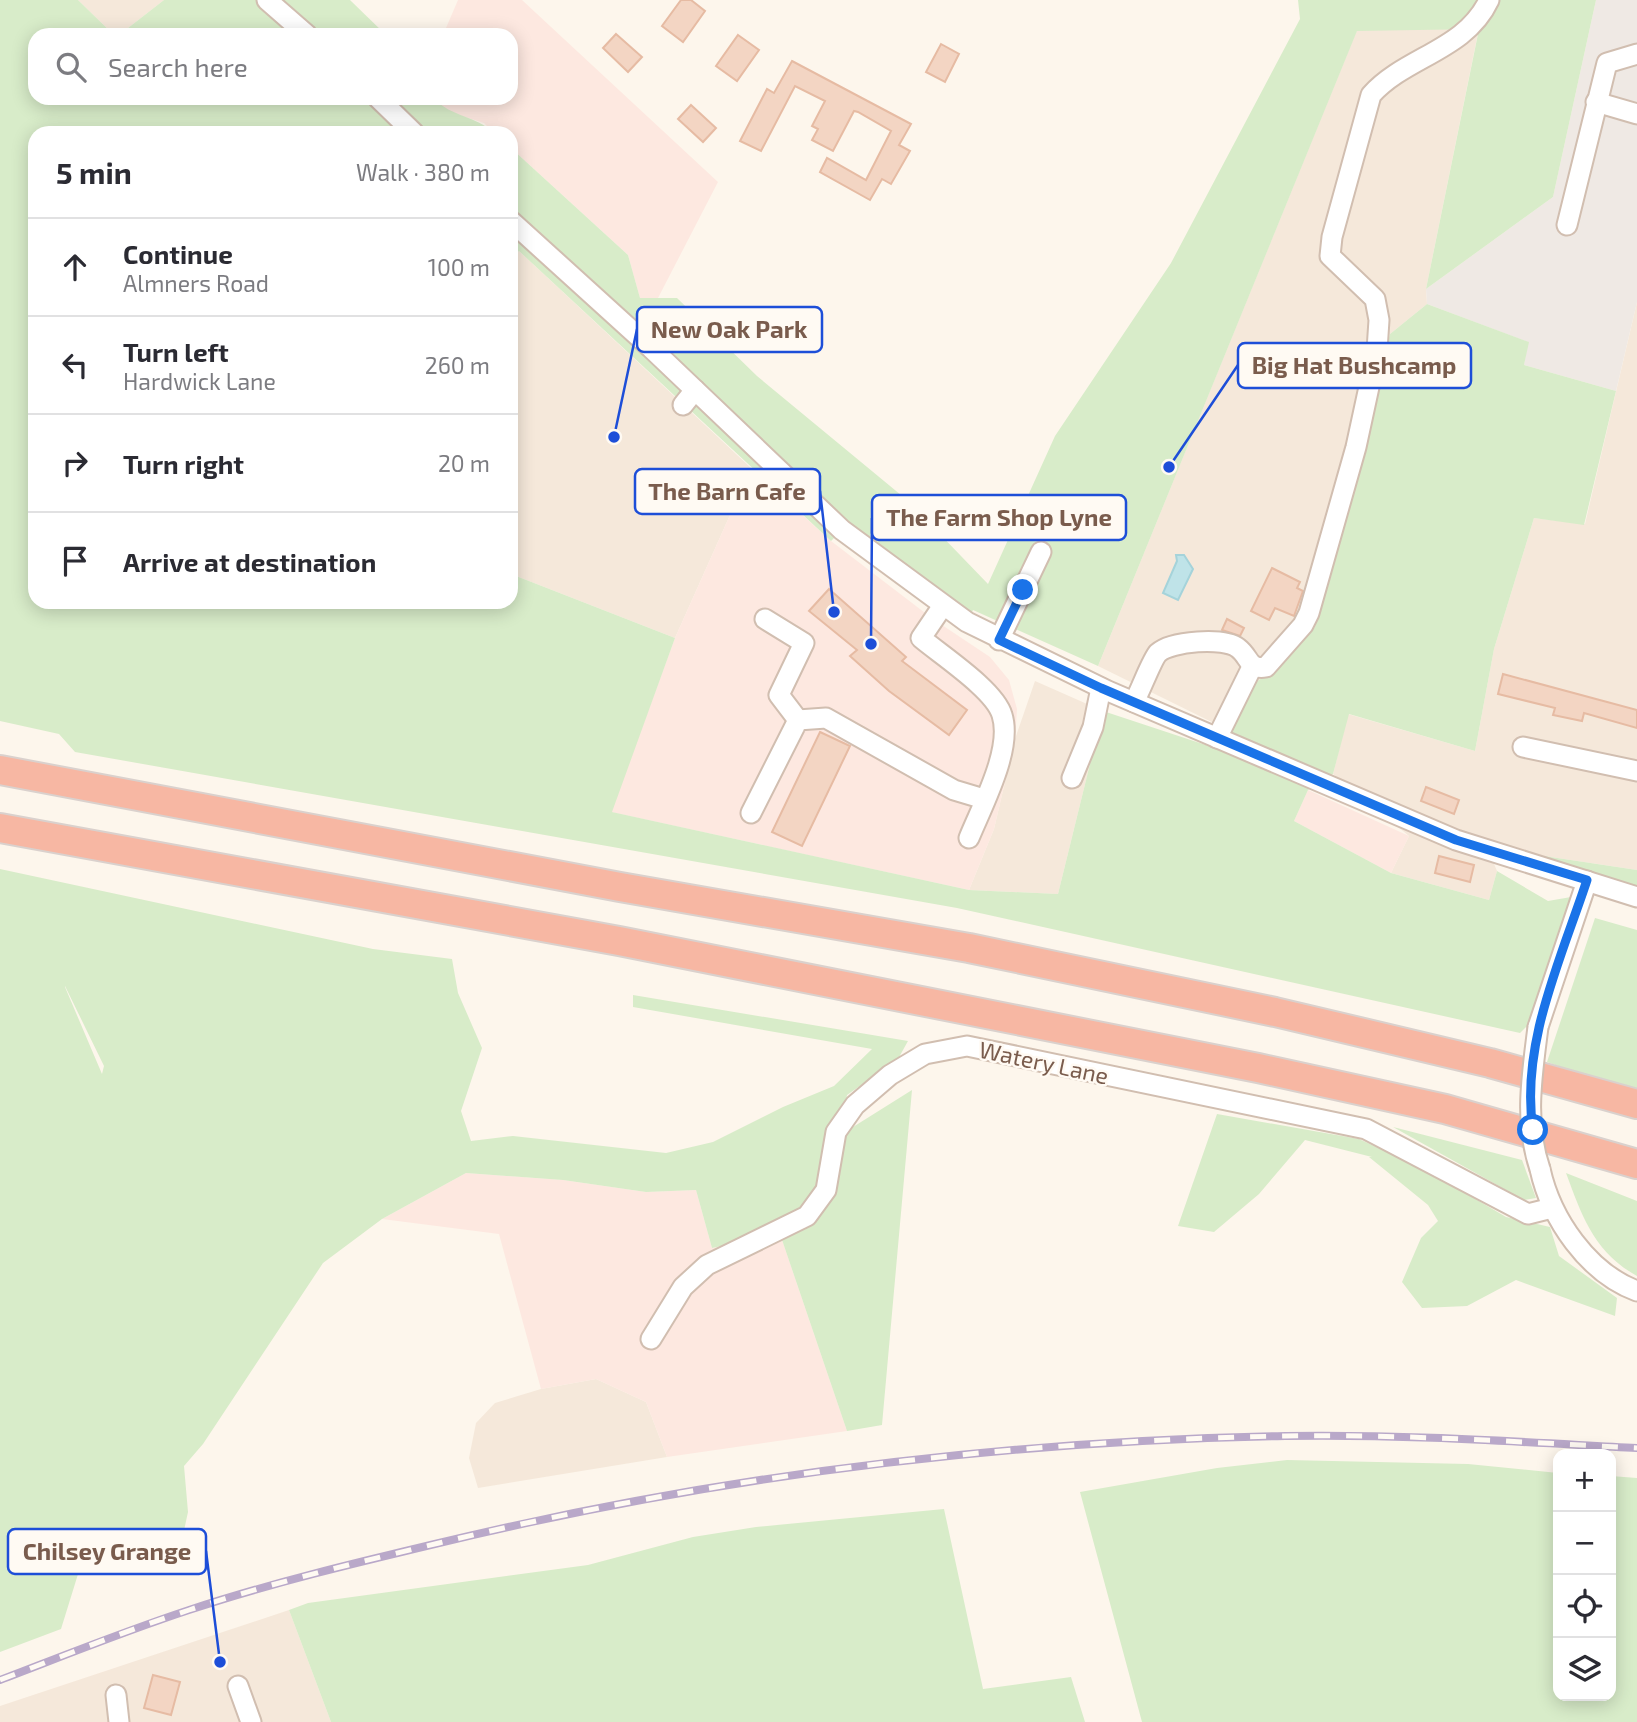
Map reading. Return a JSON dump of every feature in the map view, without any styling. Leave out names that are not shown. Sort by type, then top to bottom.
[{"type":"highway","points":[[0,770],[620,887],[969,948],[1288,1015],[1490,1063],[1637,1104]]},
{"type":"highway","points":[[0,828],[619,941],[1231,1063],[1445,1109],[1637,1164]]},
{"type":"street","points":[[267,0],[299,28]]},
{"type":"street","points":[[1252,667],[1266,667],[1303,625],[1309,614],[1356,447],[1377,350],[1379,320],[1375,299],[1330,256],[1332,237],[1371,95],[1382,83],[1449,45],[1480,18],[1489,0]]},
{"type":"street","points":[[1567,225],[1607,63],[1637,54]]},
{"type":"street","points":[[1596,102],[1637,114]]},
{"type":"street","points":[[385,105],[407,126]]},
{"type":"street","points":[[518,228],[689,397],[842,530],[942,607],[999,640],[1101,688],[1456,840],[1637,897]]},
{"type":"street","points":[[999,640],[1041,552]]},
{"type":"street","points":[[942,607],[921,638],[987,693],[1002,713],[1004,729],[998,764],[969,838]]},
{"type":"street","points":[[765,619],[804,643],[779,695],[798,720]]},
{"type":"street","points":[[1134,702],[1157,654],[1167,648],[1203,642],[1223,642],[1235,645],[1252,667]]},
{"type":"street","points":[[1217,738],[1252,667]]},
{"type":"street","points":[[1072,778],[1093,727],[1101,688]]},
{"type":"street","points":[[798,720],[826,718],[954,790],[984,799]]},
{"type":"street","points":[[751,813],[798,720]]},
{"type":"street","points":[[1522,747],[1637,771]]},
{"type":"street","points":[[1587,880],[1538,1027],[1529,1104],[1533,1149],[1552,1208],[1575,1242],[1596,1266],[1624,1286],[1637,1291]]},
{"type":"street","name":"Watery Lane","points":[[650,1339],[683,1287],[707,1265],[807,1216],[826,1190],[836,1132],[855,1105],[890,1075],[925,1054],[967,1046],[1366,1129],[1528,1214],[1552,1208]]},
{"type":"street","points":[[238,1686],[251,1722]]},
{"type":"street","points":[[116,1695],[124,1721]]},
{"type":"shaded area","points":[[78,0],[164,0],[128,28],[107,28]]},
{"type":"shaded area","points":[[458,0],[522,0],[718,182],[658,298],[640,298],[628,255],[518,154],[518,126],[487,126],[446,111],[440,105],[518,105],[518,28],[446,28]]},
{"type":"shaded area","points":[[1596,0],[1637,0],[1637,302],[1616,391],[1524,365],[1528,342],[1427,304],[1426,289],[1553,197]]},
{"type":"shaded area","points":[[1479,28],[1426,289],[1427,304],[1390,334],[1315,627],[1272,671],[1230,731],[1098,666],[1357,30]]},
{"type":"shaded area","points":[[518,252],[751,468],[675,638],[518,577]]},
{"type":"shaded area","points":[[1637,302],[1637,870],[1544,856],[1484,840],[1497,871],[1489,900],[1391,873],[1409,836],[1333,774],[1348,714],[1475,751],[1494,649],[1534,518],[1585,524]]},
{"type":"shaded area","points":[[751,468],[831,541],[933,619],[990,657],[1009,680],[1017,709],[1015,739],[994,829],[969,890],[611,812],[675,638]]},
{"type":"shaded area","points":[[1035,681],[1103,711],[1058,894],[969,890],[994,829],[1015,739]]},
{"type":"shaded area","points":[[1308,790],[1409,836],[1391,873],[1294,821]]},
{"type":"shaded area","points":[[466,1173],[563,1180],[646,1192],[696,1190],[712,1248],[780,1234],[847,1431],[667,1457],[646,1402],[596,1379],[541,1389],[499,1234],[382,1219]]},
{"type":"shaded area","points":[[596,1379],[646,1402],[667,1457],[478,1488],[469,1458],[476,1423],[495,1403],[541,1389]]},
{"type":"shaded area","points":[[289,1610],[331,1722],[0,1722],[0,1706]]},
{"type":"green space","points":[[0,0],[78,0],[107,28],[28,28],[28,105],[441,105],[485,126],[28,126],[28,609],[518,609],[518,577],[675,638],[612,812],[969,890],[1058,894],[1103,711],[1221,750],[1246,689],[1272,671],[1315,627],[1390,334],[1427,304],[1529,342],[1524,365],[1616,391],[1584,525],[1534,518],[1494,649],[1475,751],[1349,714],[1333,774],[1308,790],[1294,821],[1391,873],[1489,900],[1497,871],[1548,901],[1571,897],[1527,1026],[1520,1033],[957,908],[75,752],[59,734],[0,721]]},
{"type":"green space","points":[[164,0],[350,0],[379,28],[128,28]]},
{"type":"green space","points":[[1298,0],[1596,0],[1553,197],[1426,289],[1479,29],[1357,31],[1098,666],[973,610],[967,622],[842,530],[831,541],[518,252],[518,154],[628,255],[640,298],[677,298],[757,376],[907,500],[988,584],[1055,436],[1171,263],[1300,19]]},
{"type":"green space","points":[[1544,856],[1637,870],[1637,891],[1565,869]]},
{"type":"green space","points":[[0,869],[373,949],[452,959],[458,993],[482,1048],[461,1111],[471,1141],[513,1136],[666,1153],[713,1142],[783,1107],[834,1086],[872,1049],[633,1007],[633,995],[908,1041],[898,1059],[847,1095],[841,1139],[853,1127],[912,1090],[882,1425],[847,1431],[780,1234],[712,1248],[696,1190],[646,1192],[563,1180],[466,1173],[382,1219],[323,1263],[203,1444],[184,1466],[188,1512],[180,1549],[128,1567],[104,1553],[83,1558],[61,1629],[0,1652]],"holes":[[[65,986],[104,1066],[102,1074]]]},
{"type":"green space","points":[[1595,918],[1637,930],[1637,1094],[1547,1062]]},
{"type":"green space","points":[[1217,1114],[1359,1139],[1428,1171],[1506,1217],[1550,1227],[1559,1256],[1617,1298],[1615,1316],[1516,1280],[1467,1306],[1422,1308],[1402,1282],[1421,1238],[1438,1221],[1428,1205],[1369,1157],[1372,1157],[1305,1140],[1259,1194],[1214,1232],[1178,1226]]},
{"type":"green space","points":[[1393,1127],[1522,1160],[1536,1198],[1524,1200]]},
{"type":"green space","points":[[1566,1173],[1637,1201],[1637,1276],[1610,1256],[1591,1232]]},
{"type":"green space","points":[[1287,1460],[1468,1464],[1553,1472],[1553,1701],[1616,1701],[1616,1476],[1637,1478],[1637,1722],[1142,1722],[1080,1492],[1217,1468]]},
{"type":"green space","points":[[944,1509],[983,1689],[1071,1677],[1085,1722],[331,1722],[289,1610],[308,1603],[588,1565],[693,1537],[756,1527]]},
{"type":"water","points":[[1176,555],[1184,555],[1193,569],[1178,600],[1163,593],[1177,561]]},
{"type":"building","points":[[681,0],[691,0],[705,11],[683,42],[662,26]]},
{"type":"building","points":[[616,34],[642,57],[628,72],[603,48]]},
{"type":"building","points":[[738,35],[759,50],[737,81],[716,66]]},
{"type":"building","points":[[941,44],[959,54],[945,82],[926,72]]},
{"type":"building","points":[[792,61],[911,124],[899,145],[910,151],[891,184],[882,179],[870,200],[820,172],[827,158],[866,180],[891,131],[858,112],[854,111],[833,151],[812,140],[818,129],[812,126],[825,101],[795,86],[761,151],[740,141],[767,89],[774,93]]},
{"type":"building","points":[[691,105],[716,128],[703,142],[678,119]]},
{"type":"building","points":[[1272,568],[1300,582],[1297,588],[1303,591],[1294,616],[1275,608],[1269,620],[1251,611]]},
{"type":"building","points":[[829,589],[906,657],[902,661],[967,710],[949,735],[889,691],[850,656],[857,650],[809,611]]},
{"type":"building","points":[[1227,619],[1244,628],[1240,636],[1222,630]]},
{"type":"building","points":[[1503,674],[1637,710],[1637,728],[1584,713],[1582,721],[1553,715],[1555,708],[1498,694]]},
{"type":"building","points":[[820,732],[850,746],[802,846],[772,832]]},
{"type":"building","points":[[1426,787],[1459,800],[1454,814],[1421,801]]},
{"type":"building","points":[[1439,856],[1474,865],[1470,882],[1435,873]]},
{"type":"building","points":[[153,1675],[180,1682],[171,1715],[144,1708]]},
{"type":"railway","points":[[0,1680],[165,1618],[313,1574],[543,1519],[754,1481],[859,1466],[1072,1445],[1285,1436],[1373,1436],[1637,1448]]},
{"type":"place","name":"New Oak Park","points":[[614,437]]},
{"type":"place","name":"Big Hat Bushcamp","points":[[1169,467]]},
{"type":"place","name":"The Barn Cafe","points":[[834,612]]},
{"type":"place","name":"The Farm Shop Lyne","points":[[871,644]]},
{"type":"place","name":"Chilsey Grange","points":[[220,1662]]},
{"type":"route","points":[[1023,590],[999,640],[1101,688],[1456,840],[1587,880],[1538,1027],[1529,1104],[1533,1130]]}]
